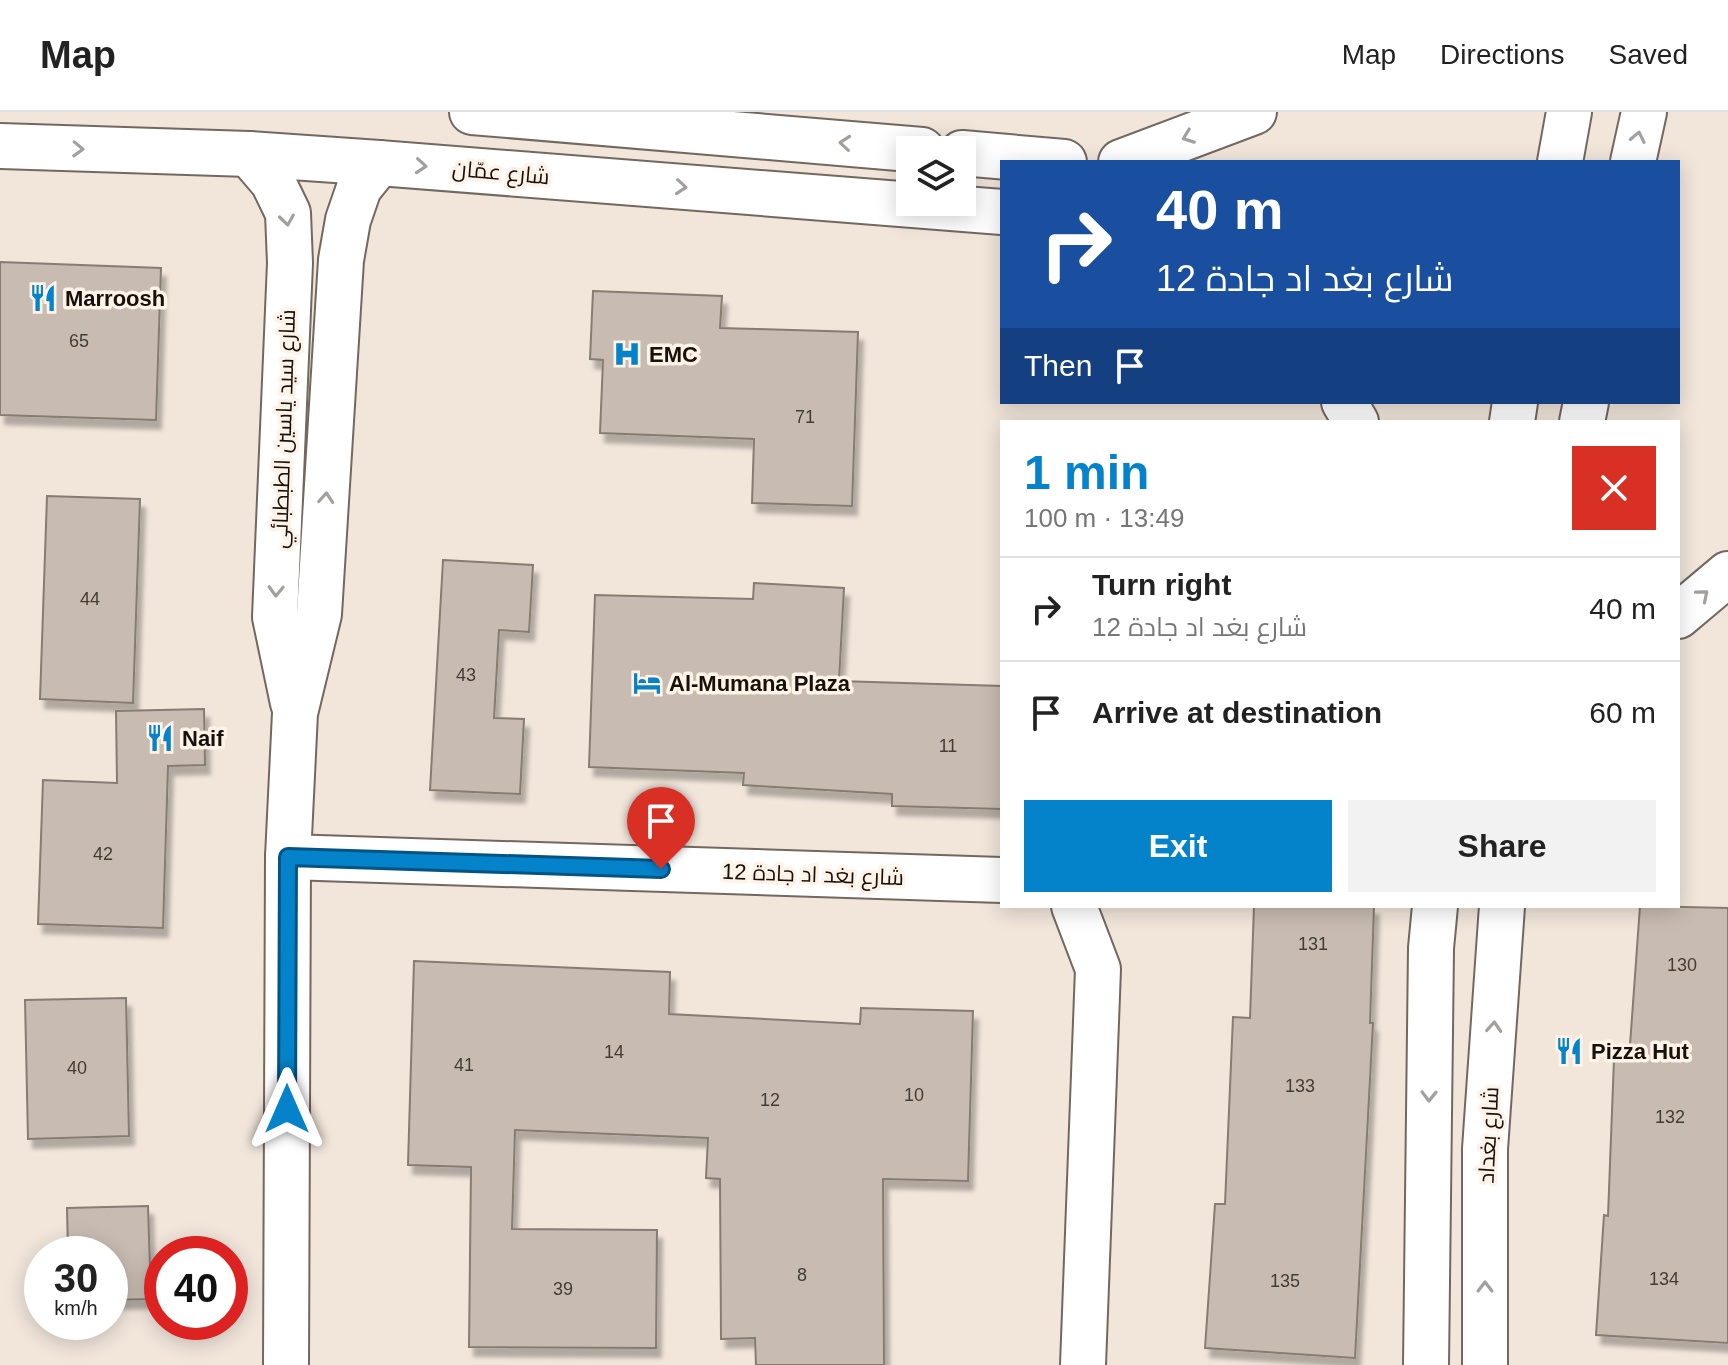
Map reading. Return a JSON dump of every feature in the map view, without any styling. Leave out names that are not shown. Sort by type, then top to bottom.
[{"type":"street","points":[[472,112],[896,148]]},
{"type":"street","points":[[1126,160],[1254,112]]},
{"type":"street","points":[[1560,160],[1569,112]]},
{"type":"street","points":[[1633,160],[1644,112]]},
{"type":"street","name":"شارع عمّان","points":[[0,146],[249,154],[1000,212]]},
{"type":"street","name":"شارع سيد ياسين الطبطبائي","points":[[249,154],[273,182],[288,213],[290,263],[275,617],[295,713]]},
{"type":"street","points":[[976,154],[1041,160]]},
{"type":"street","name":"شارع سيد ياسين الطبطبائي","points":[[286,1365],[288,857],[295,713],[319,614],[341,260],[348,220],[359,188],[379,163]]},
{"type":"street","points":[[1680,614],[1728,574]]},
{"type":"street","name":"شارع بغد اد جادة 12","points":[[288,857],[1000,880]]},
{"type":"street","points":[[1075,908],[1098,969],[1083,1365]]},
{"type":"street","points":[[1426,1365],[1431,948],[1435,908]]},
{"type":"street","name":"شارع بغداد","points":[[1485,1365],[1485,1149],[1502,908]]},
{"type":"building","points":[[0,262],[161,268],[156,420],[0,415]]},
{"type":"building","points":[[593,291],[722,296],[720,328],[858,332],[852,506],[752,503],[754,439],[600,433],[603,360],[590,359]]},
{"type":"building","points":[[47,496],[140,499],[133,703],[40,699]]},
{"type":"building","points":[[443,560],[533,565],[529,632],[499,630],[494,718],[524,719],[520,794],[430,790]]},
{"type":"building","points":[[754,583],[844,588],[839,681],[1000,686],[1000,809],[892,806],[892,794],[743,785],[744,773],[589,767],[595,595],[753,599]]},
{"type":"building","points":[[204,709],[205,765],[168,766],[163,928],[38,924],[43,780],[117,783],[116,711]]},
{"type":"building","points":[[1254,908],[1374,908],[1370,1023],[1373,1023],[1355,1358],[1205,1348],[1215,1204],[1225,1204],[1233,1017],[1250,1018]]},
{"type":"building","points":[[1640,908],[1728,908],[1728,1343],[1596,1335],[1604,1215],[1608,1216],[1614,1059],[1629,1059]]},
{"type":"building","points":[[414,961],[670,972],[669,1014],[860,1024],[861,1008],[973,1011],[968,1181],[883,1179],[884,1365],[756,1365],[755,1338],[721,1339],[720,1179],[706,1178],[708,1138],[515,1130],[512,1229],[657,1230],[656,1348],[469,1347],[471,1167],[408,1165]]},
{"type":"building","points":[[126,998],[129,1136],[28,1139],[25,1000]]},
{"type":"building","points":[[148,1206],[149,1236],[144,1236],[144,1299],[128,1300],[128,1236],[68,1236],[67,1208]]},
{"type":"place","name":"Marroosh","points":[[43,298]]},
{"type":"place","name":"EMC","points":[[627,354]]},
{"type":"place","name":"Al-Mumana Plaza","points":[[647,683]]},
{"type":"place","name":"Naif","points":[[160,738]]},
{"type":"place","name":"Pizza Hut","points":[[1569,1051]]},
{"type":"route","points":[[287,1109],[288,857],[661,869]]}]
